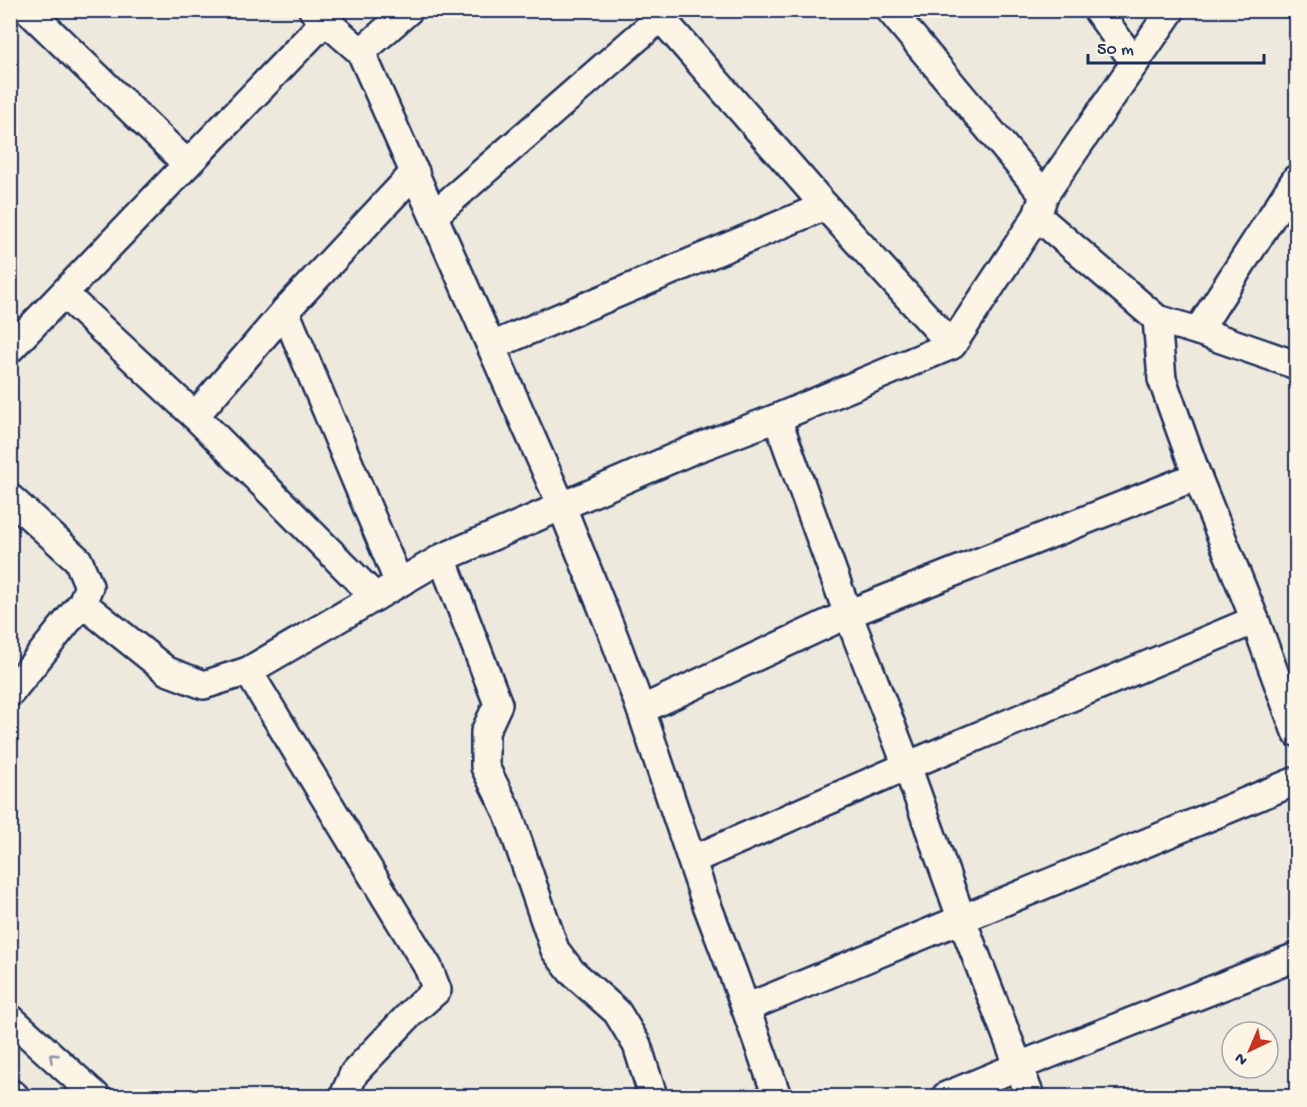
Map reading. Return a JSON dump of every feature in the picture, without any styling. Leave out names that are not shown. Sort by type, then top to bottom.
[{"type":"street","points":[[28,10],[187,164]]},
{"type":"street","points":[[361,52],[409,10]]},
{"type":"street","points":[[890,10],[1040,206],[1157,319],[1296,365]]},
{"type":"street","points":[[1097,10],[1135,63]]},
{"type":"street","points":[[82,603],[167,671],[204,685],[248,671],[442,558],[692,450],[777,418],[952,345],[1040,206],[1172,10]]},
{"type":"street","points":[[434,215],[665,14],[825,206],[952,345]]},
{"type":"street","points":[[10,349],[187,164],[319,16],[361,52],[562,507],[614,637],[704,897],[777,1096]]},
{"type":"street","points":[[195,416],[285,311],[415,172]]},
{"type":"street","points":[[1198,331],[1296,180]]},
{"type":"street","points":[[492,346],[825,206]]},
{"type":"street","points":[[64,294],[195,416],[375,597]]},
{"type":"street","points":[[285,311],[399,583]]},
{"type":"street","points":[[1157,319],[1162,379],[1296,732]]},
{"type":"street","points":[[777,418],[962,920],[1030,1096]]},
{"type":"street","points":[[641,710],[848,614],[1197,476]]},
{"type":"street","points":[[10,498],[78,560],[89,586],[82,603],[10,693]]},
{"type":"street","points":[[442,558],[498,704],[485,732],[485,767],[508,813],[555,950],[571,970],[617,1012],[637,1045],[653,1096]]},
{"type":"street","points":[[692,860],[907,766],[1255,620]]},
{"type":"street","points":[[248,671],[428,967],[437,990],[412,1011],[354,1074],[344,1096]]},
{"type":"street","points":[[746,1008],[1296,781]]},
{"type":"street","points":[[946,1096],[1296,957]]},
{"type":"street","points":[[10,1018],[96,1096]]},
{"type":"street","points":[[10,1093],[15,1096]]}]
